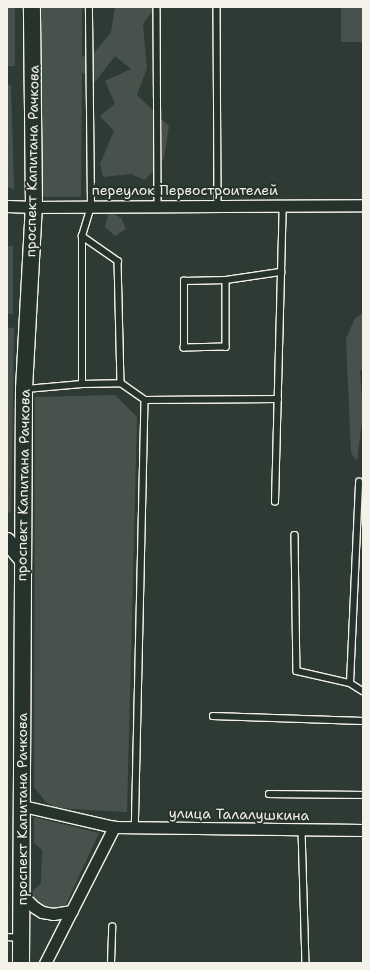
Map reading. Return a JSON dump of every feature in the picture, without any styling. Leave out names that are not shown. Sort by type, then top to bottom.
[{"type":"street","name":"проспект Капитана Рачкова","points":[[21,963],[14,938],[21,894],[23,806],[15,557],[34,207],[32,7]]},
{"type":"street","name":"переулок Первостроителей","points":[[7,206],[363,205]]},
{"type":"street","points":[[7,541],[15,557]]},
{"type":"street","name":"улица Талалушкина","points":[[23,806],[114,827],[363,830]]},
{"type":"street","points":[[45,963],[114,827]]},
{"type":"street","points":[[21,894],[34,907],[42,912],[53,914],[72,911]]},
{"type":"lane","points":[[82,384],[82,236],[91,206],[89,7]]},
{"type":"lane","points":[[157,7],[158,205]]},
{"type":"lane","points":[[217,7],[218,205]]},
{"type":"lane","points":[[275,502],[283,205]]},
{"type":"lane","points":[[82,236],[118,261],[121,384]]},
{"type":"lane","points":[[226,280],[226,347],[184,348],[184,281],[226,280],[281,272]]},
{"type":"lane","points":[[24,389],[82,384],[121,384],[145,400],[278,399]]},
{"type":"lane","points":[[135,828],[145,400]]},
{"type":"lane","points":[[350,683],[359,482]]},
{"type":"lane","points":[[295,535],[297,671],[350,683],[363,691]]},
{"type":"lane","points":[[213,716],[363,721]]},
{"type":"lane","points":[[268,794],[363,795]]},
{"type":"lane","points":[[302,830],[306,963]]},
{"type":"lane","points":[[111,963],[112,927]]},
{"type":"shaded area","points":[[7,7],[15,7],[15,66],[7,66]]},
{"type":"shaded area","points":[[39,7],[82,7],[82,57],[94,53],[111,32],[115,7],[153,7],[154,9],[143,24],[147,68],[137,95],[169,126],[164,158],[145,180],[131,174],[103,177],[100,164],[114,131],[100,116],[115,104],[105,81],[131,69],[115,56],[95,82],[82,72],[81,197],[38,197]]},
{"type":"shaded area","points":[[341,7],[363,7],[363,42],[341,42]]},
{"type":"shaded area","points":[[7,85],[11,85],[14,189],[7,187]]},
{"type":"shaded area","points":[[109,211],[121,218],[126,229],[115,236],[105,227]]},
{"type":"shaded area","points":[[7,246],[13,246],[13,314],[7,314]]},
{"type":"shaded area","points":[[363,313],[363,369],[360,371],[363,412],[357,461],[351,453],[346,339],[355,318]]},
{"type":"shaded area","points":[[14,327],[11,513],[7,512],[7,329]]},
{"type":"shaded area","points":[[115,395],[137,417],[127,812],[57,808],[46,802],[34,787],[35,397]]},
{"type":"shaded area","points":[[34,817],[99,833],[62,913],[33,902],[33,891],[41,883],[42,850],[34,843]]}]
